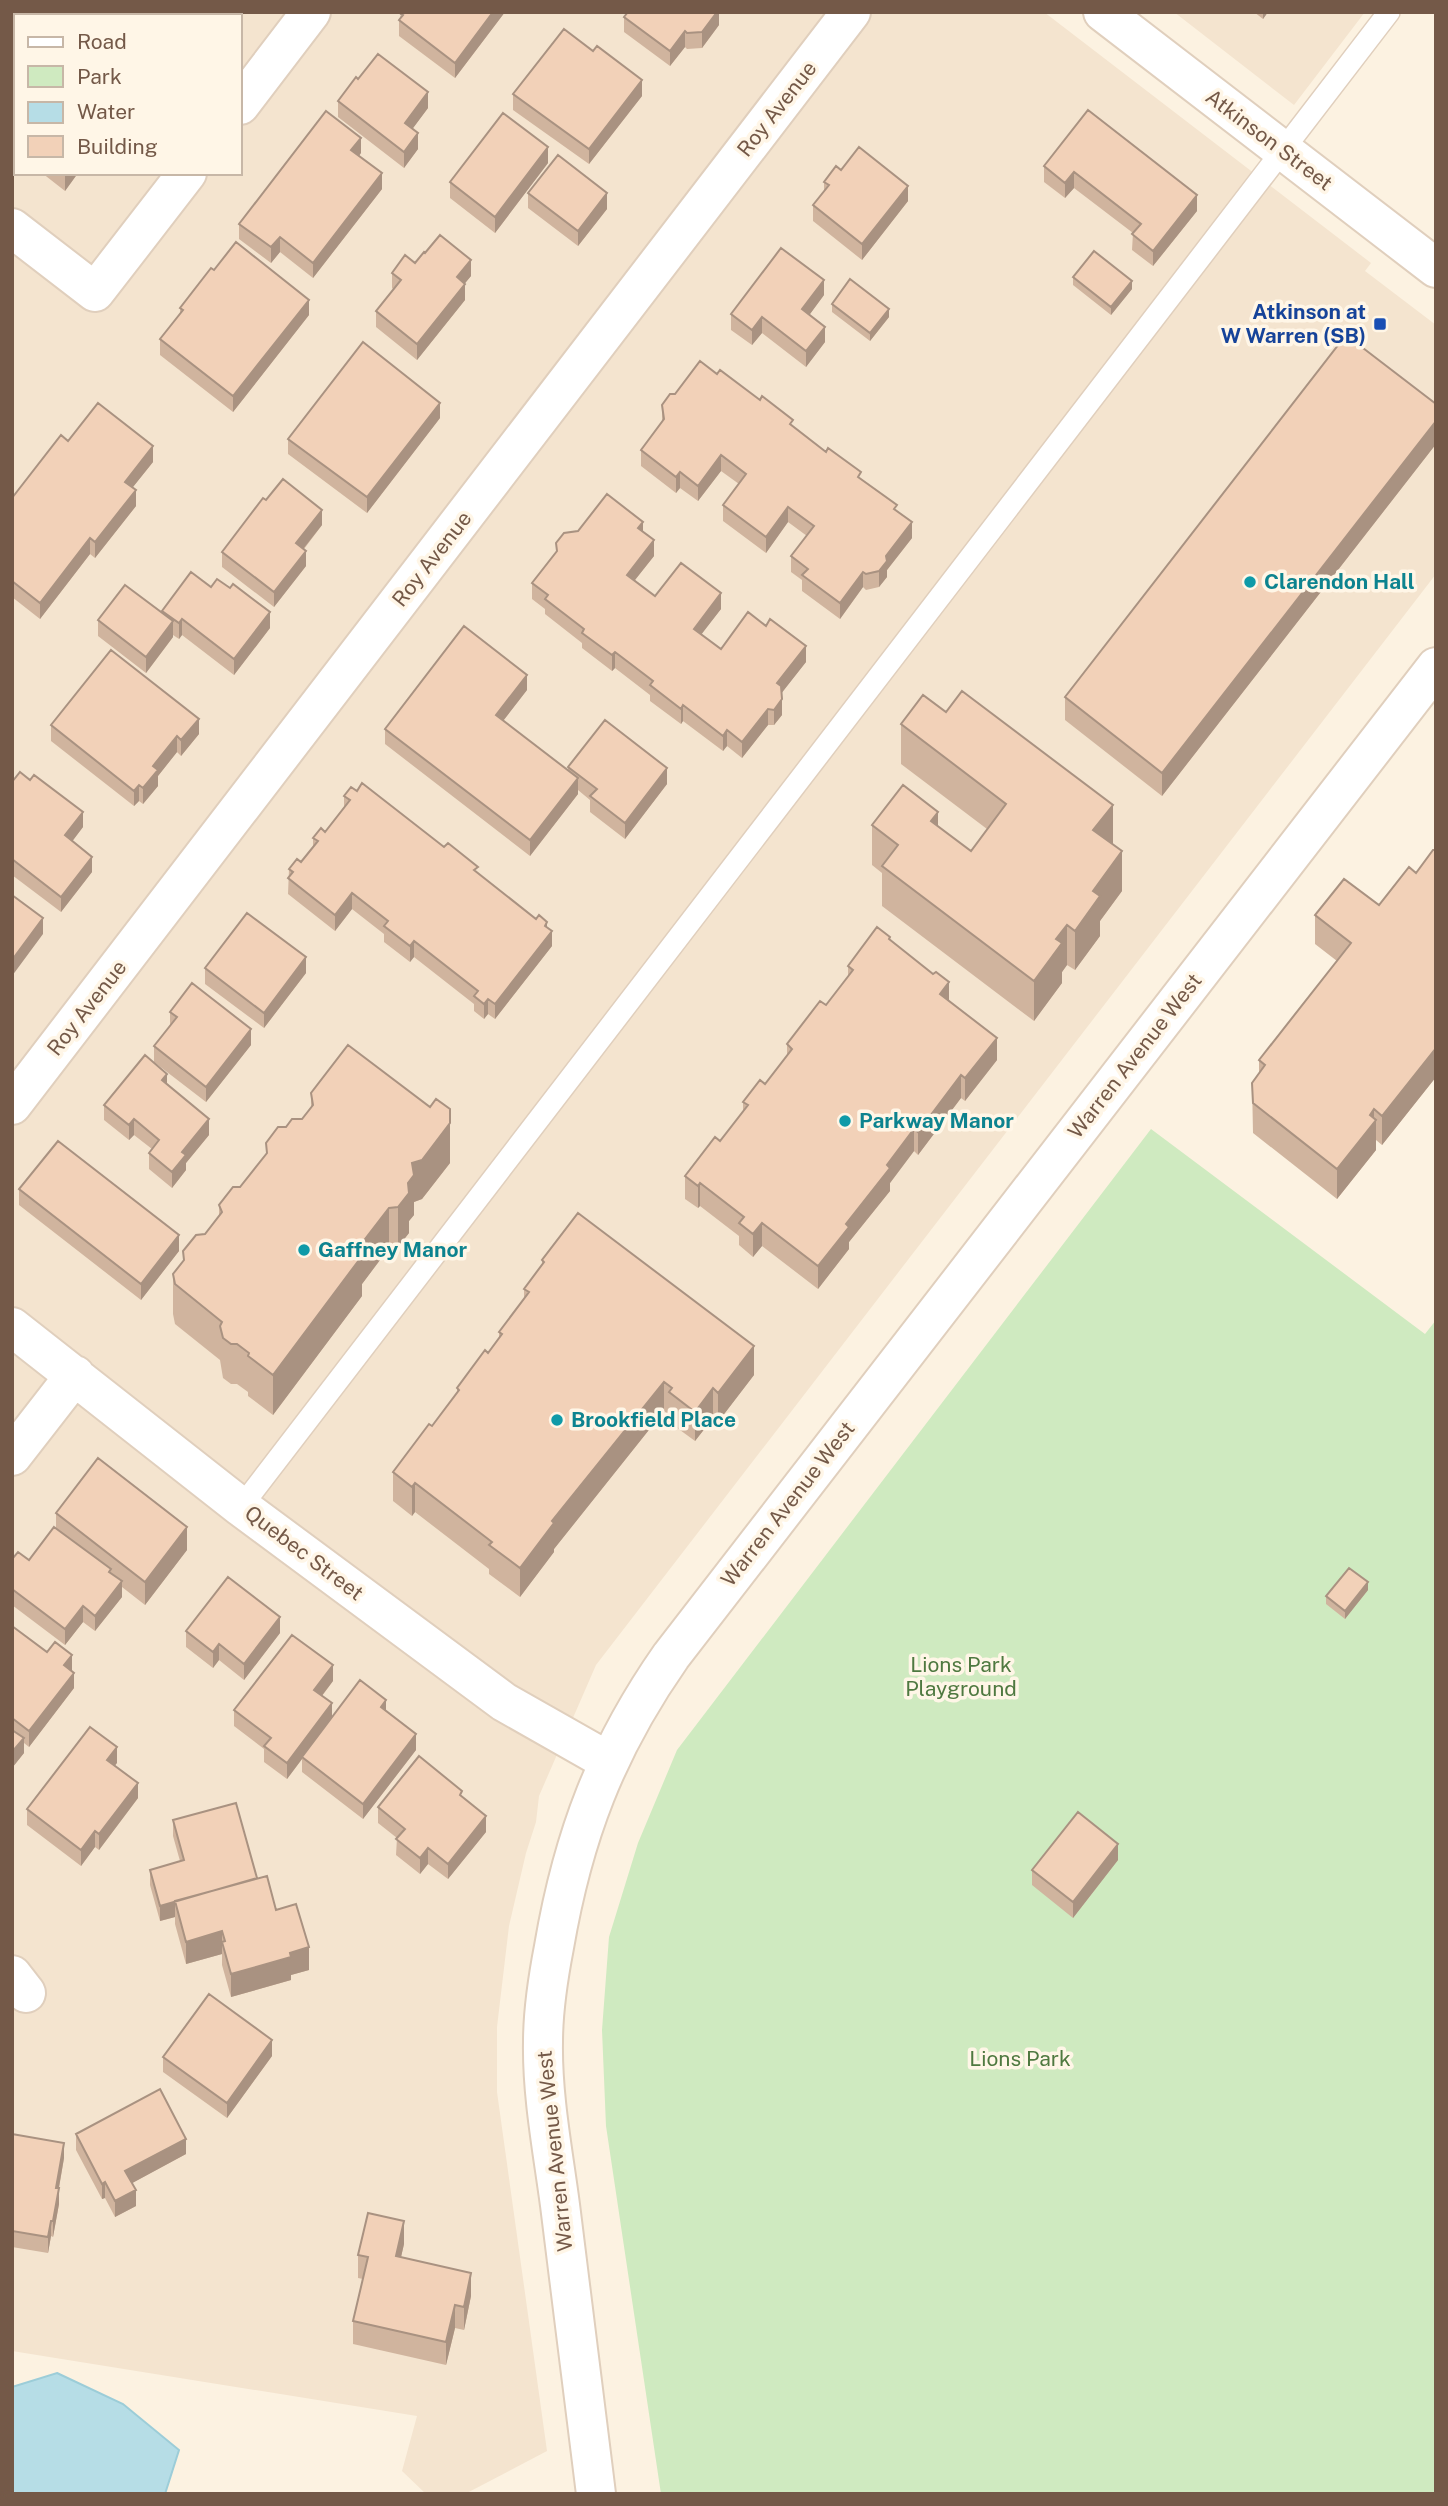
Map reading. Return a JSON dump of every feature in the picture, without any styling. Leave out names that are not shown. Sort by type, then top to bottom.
[{"type":"street","points":[[242,101],[311,12]]},
{"type":"street","name":"Roy Avenue","points":[[12,1105],[851,12]]},
{"type":"street","name":"Atkinson Street","points":[[1103,12],[1436,268]]},
{"type":"street","points":[[12,228],[95,292],[185,175]]},
{"type":"street","name":"Warren Avenue West","points":[[596,2494],[550,2126],[543,2042],[558,1920],[581,1828],[608,1761],[641,1698],[671,1656],[1436,667]]},
{"type":"street","name":"Quebec Street","points":[[12,1327],[241,1507],[504,1702],[608,1761]]},
{"type":"street","points":[[12,1456],[75,1375]]},
{"type":"lane","points":[[241,1507],[1389,12]]},
{"type":"shaded area","points":[[12,12],[1044,12],[1371,263],[1365,271],[1436,325],[1436,574],[596,1665],[539,1796],[536,1822],[509,1926],[497,2027],[497,2092],[547,2451],[465,2494],[426,2494],[402,2471],[417,2416],[12,2351]]},
{"type":"shaded area","points":[[1174,12],[1365,12],[1294,105]]},
{"type":"green space","name":"Lions Park","points":[[1151,1129],[1425,1334],[1436,1320],[1436,2494],[661,2494],[606,2126],[602,2030],[609,1937],[638,1843],[677,1750]]},
{"type":"water","points":[[57,2373],[123,2404],[179,2450],[165,2494],[12,2494],[12,2387]]},
{"type":"building","points":[[174,12],[176,14],[76,14]]},
{"type":"building","points":[[402,12],[493,12],[455,63],[399,20]]},
{"type":"building","points":[[628,12],[717,12],[702,32],[685,31],[670,51],[624,17]]},
{"type":"building","points":[[564,29],[593,51],[597,46],[642,80],[589,149],[513,94]]},
{"type":"building","points":[[378,54],[428,92],[405,123],[418,133],[404,152],[338,101]]},
{"type":"building","points":[[1088,110],[1197,195],[1153,251],[1132,234],[1141,224],[1074,172],[1065,183],[1044,166]]},
{"type":"building","points":[[14,111],[14,136],[12,135]]},
{"type":"building","points":[[326,111],[361,138],[351,150],[382,173],[313,263],[280,237],[271,247],[239,224]]},
{"type":"building","points":[[503,113],[548,147],[495,217],[450,182]]},
{"type":"building","points":[[859,147],[908,186],[862,244],[813,205],[829,185],[824,182],[836,166],[841,170]]},
{"type":"building","points":[[558,155],[607,193],[578,231],[528,193]]},
{"type":"building","points":[[440,235],[471,260],[457,277],[465,284],[417,344],[376,311],[401,280],[392,273],[405,255],[415,263]]},
{"type":"building","points":[[236,242],[309,300],[233,396],[160,339],[211,268],[214,270]]},
{"type":"building","points":[[781,248],[824,280],[802,309],[825,327],[806,351],[762,317],[752,330],[731,314]]},
{"type":"building","points":[[1094,251],[1132,281],[1111,307],[1073,277]]},
{"type":"building","points":[[850,279],[889,309],[870,333],[832,304]]},
{"type":"building","name":"Clarendon Hall","points":[[1346,335],[1436,404],[1436,421],[1162,773],[1065,697]]},
{"type":"building","points":[[363,342],[440,403],[367,497],[288,439]]},
{"type":"building","points":[[700,361],[717,374],[720,370],[760,400],[762,396],[793,420],[790,424],[826,452],[828,448],[861,472],[858,477],[897,505],[894,509],[912,522],[886,556],[887,561],[879,571],[866,574],[863,572],[840,603],[802,575],[808,569],[791,556],[814,526],[788,507],[766,537],[723,505],[746,474],[721,455],[698,486],[680,472],[676,477],[641,450],[664,419],[662,405],[670,394],[675,394]]},
{"type":"building","points":[[98,403],[153,446],[125,482],[136,490],[95,542],[90,538],[40,603],[12,581],[12,498],[61,435],[68,441]]},
{"type":"building","points":[[283,479],[322,510],[296,543],[306,551],[274,592],[222,552],[263,498],[266,500]]},
{"type":"building","points":[[607,494],[643,522],[638,528],[654,540],[627,575],[655,596],[681,563],[721,593],[694,629],[721,649],[748,612],[766,626],[770,619],[806,646],[777,683],[781,686],[782,699],[774,710],[768,709],[742,742],[727,730],[723,736],[683,705],[681,709],[650,685],[653,681],[615,652],[612,655],[582,633],[584,629],[545,599],[548,595],[532,583],[557,551],[556,543],[564,533],[578,531]]},
{"type":"building","points":[[191,572],[211,587],[217,579],[230,588],[233,584],[270,612],[234,659],[182,619],[179,623],[162,611]]},
{"type":"building","points":[[125,585],[173,621],[146,657],[98,620]]},
{"type":"building","points":[[464,626],[527,675],[496,715],[578,778],[530,840],[385,729]]},
{"type":"building","points":[[111,650],[199,719],[181,740],[177,736],[153,766],[158,770],[143,788],[139,785],[134,791],[51,725]]},
{"type":"building","points":[[962,691],[1113,805],[1093,830],[1122,851],[1093,891],[1100,896],[1075,931],[1067,925],[1056,939],[1062,943],[1034,981],[882,866],[898,845],[872,825],[903,785],[938,812],[931,821],[971,851],[1006,804],[901,724],[923,695],[946,712]]},
{"type":"building","points":[[605,720],[667,768],[625,823],[590,796],[597,789],[568,767]]},
{"type":"building","points":[[20,772],[30,780],[34,775],[83,812],[65,835],[92,857],[61,897],[12,859],[12,782]]},
{"type":"building","points":[[362,783],[444,847],[448,843],[478,867],[474,870],[536,919],[539,915],[547,922],[545,926],[552,931],[495,1004],[488,999],[484,1004],[474,996],[478,991],[414,941],[410,946],[384,926],[388,921],[352,893],[335,915],[288,878],[293,872],[289,869],[297,859],[301,862],[318,841],[313,838],[321,828],[325,832],[350,800],[344,796],[351,787],[357,791]]},
{"type":"building","points":[[1433,850],[1436,850],[1436,1048],[1382,1116],[1374,1109],[1370,1115],[1376,1120],[1337,1169],[1253,1103],[1252,1083],[1265,1065],[1259,1060],[1351,943],[1315,915],[1344,879],[1379,905],[1409,867],[1416,873]]},
{"type":"building","points":[[12,895],[43,918],[12,960]]},
{"type":"building","points":[[247,913],[306,957],[264,1013],[205,968]]},
{"type":"building","name":"Parkway Manor","points":[[877,927],[933,974],[936,972],[949,982],[940,994],[997,1038],[965,1078],[961,1075],[918,1132],[914,1129],[887,1165],[890,1168],[846,1224],[849,1227],[818,1266],[762,1223],[753,1234],[739,1223],[744,1217],[700,1183],[698,1186],[685,1176],[715,1137],[720,1141],[748,1105],[743,1102],[760,1080],[765,1084],[792,1049],[787,1044],[820,1001],[826,1005],[853,970],[848,966]]},
{"type":"building","points":[[192,983],[251,1029],[206,1087],[154,1046],[177,1017],[170,1012]]},
{"type":"building","name":"Gaffney Manor","points":[[348,1045],[430,1107],[436,1099],[450,1109],[450,1123],[422,1160],[412,1163],[414,1175],[408,1183],[409,1193],[398,1207],[389,1208],[359,1247],[362,1256],[273,1375],[237,1344],[231,1344],[223,1338],[220,1326],[222,1322],[175,1284],[173,1274],[184,1260],[183,1251],[196,1235],[205,1234],[222,1212],[219,1205],[233,1187],[240,1187],[267,1153],[266,1143],[278,1127],[286,1127],[292,1119],[302,1119],[313,1105],[311,1093]]},
{"type":"building","points":[[145,1055],[167,1074],[162,1080],[209,1119],[182,1152],[186,1155],[172,1172],[149,1153],[159,1140],[134,1119],[129,1125],[104,1105]]},
{"type":"building","points":[[58,1141],[179,1235],[141,1284],[19,1189]]},
{"type":"building","name":"Brookfield Place","points":[[578,1213],[754,1346],[718,1393],[713,1388],[695,1412],[669,1392],[672,1388],[664,1382],[552,1521],[554,1523],[520,1568],[489,1545],[492,1542],[415,1483],[412,1487],[393,1472],[429,1424],[432,1426],[485,1350],[488,1353],[502,1334],[499,1332],[529,1292],[524,1289],[544,1262],[542,1260]]},
{"type":"building","points":[[98,1458],[187,1527],[145,1582],[56,1513]]},
{"type":"building","points":[[54,1527],[111,1569],[109,1572],[122,1581],[95,1616],[83,1606],[65,1629],[12,1589],[12,1559],[18,1552],[29,1560]]},
{"type":"building","points":[[1349,1568],[1368,1582],[1345,1611],[1326,1596]]},
{"type":"building","points":[[228,1577],[280,1617],[244,1664],[219,1644],[213,1652],[186,1631]]},
{"type":"building","points":[[12,1626],[47,1652],[55,1642],[72,1655],[64,1665],[74,1673],[29,1731],[12,1718]]},
{"type":"building","points":[[292,1635],[333,1665],[314,1690],[332,1703],[287,1763],[264,1746],[271,1738],[234,1710]]},
{"type":"building","points":[[360,1680],[386,1700],[381,1707],[416,1734],[363,1804],[302,1757]]},
{"type":"building","points":[[90,1727],[117,1747],[107,1760],[138,1783],[99,1834],[95,1831],[81,1850],[27,1809]]},
{"type":"building","points":[[12,1730],[24,1738],[12,1752]]},
{"type":"building","points":[[419,1756],[462,1791],[460,1795],[486,1816],[448,1864],[428,1848],[420,1858],[396,1839],[405,1829],[378,1807]]},
{"type":"building","points":[[236,1803],[257,1878],[160,1906],[150,1870],[184,1860],[173,1820]]},
{"type":"building","points":[[1078,1812],[1118,1844],[1073,1902],[1032,1870]]},
{"type":"building","points":[[267,1876],[276,1910],[296,1904],[309,1947],[290,1953],[291,1957],[231,1974],[222,1942],[225,1941],[222,1931],[186,1942],[175,1901]]},
{"type":"building","points":[[209,1994],[272,2040],[227,2103],[163,2057]]},
{"type":"building","points":[[160,2089],[186,2139],[125,2171],[136,2190],[115,2201],[105,2182],[102,2184],[76,2134]]},
{"type":"building","points":[[12,2134],[64,2143],[56,2188],[59,2188],[48,2237],[12,2231]]},
{"type":"building","points":[[368,2213],[404,2221],[396,2256],[471,2273],[464,2307],[455,2305],[446,2342],[353,2321],[368,2257],[358,2255]]},
{"type":"place","name":"Atkinson at W Warren (SB)","points":[[1380,324]]},
{"type":"place","name":"Clarendon Hall","points":[[1250,582]]},
{"type":"place","name":"Parkway Manor","points":[[845,1121]]},
{"type":"place","name":"Gaffney Manor","points":[[304,1250]]},
{"type":"place","name":"Brookfield Place","points":[[557,1420]]},
{"type":"park label","name":"Lions Park Playground","points":[[961,1677]]}]
